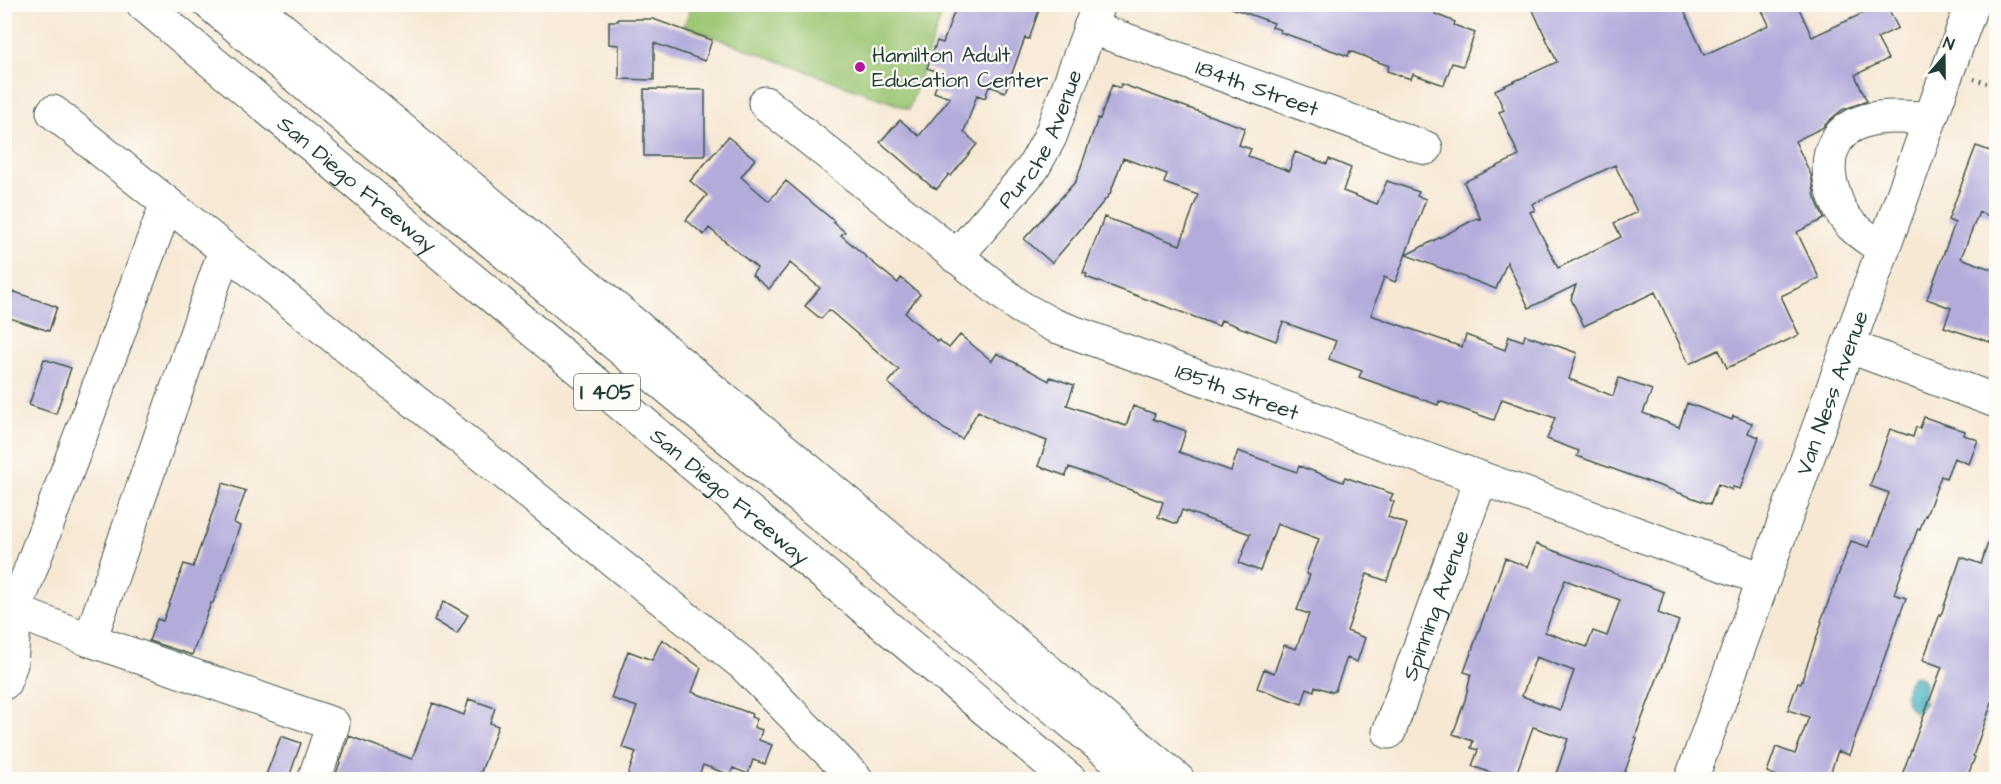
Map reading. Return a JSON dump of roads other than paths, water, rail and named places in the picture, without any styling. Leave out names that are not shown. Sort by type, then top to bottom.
[{"type":"main road","name":"San Diego Freeway","points":[[143,4],[1070,780]]},
{"type":"main road","points":[[210,4],[1140,780]]},
{"type":"main road","points":[[252,4],[1178,780]]},
{"type":"main road","name":"Van Ness Avenue","points":[[1691,780],[1972,4]]},
{"type":"main road","name":"184th Street","points":[[1095,16],[1426,148]]},
{"type":"main road","name":"Purche Avenue","points":[[956,257],[1033,168],[1050,137],[1095,16]]},
{"type":"main road","name":"185th Street","points":[[765,103],[1020,307],[1053,325],[1763,579]]},
{"type":"main road","points":[[53,112],[744,664],[857,780]]},
{"type":"main road","points":[[1883,249],[1846,220],[1838,206],[1828,171],[1833,142],[1845,131],[1861,122],[1877,119],[1930,118]]},
{"type":"main road","points":[[4,683],[11,664],[10,609],[167,203]]},
{"type":"main road","points":[[90,640],[225,250]]},
{"type":"main road","points":[[1848,346],[1996,401]]},
{"type":"main road","name":"Spinning Avenue","points":[[1389,732],[1481,478]]},
{"type":"main road","points":[[10,609],[90,640],[333,724],[314,780]]},
{"type":"water","points":[[1915,676],[1922,679],[1925,685],[1922,700],[1925,702],[1918,712],[1911,709],[1906,699],[1906,689]]},
{"type":"place","name":"Hamilton Adult Education Center","points":[[860,67]]}]
